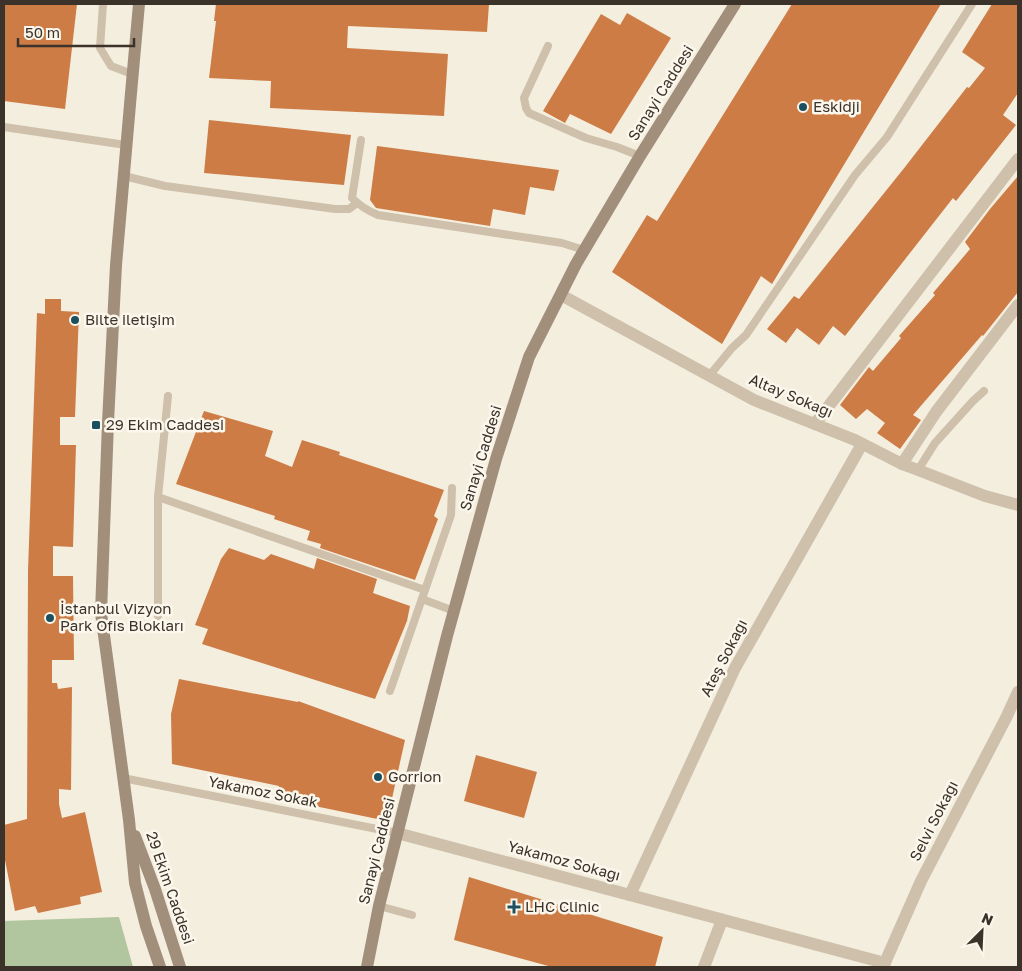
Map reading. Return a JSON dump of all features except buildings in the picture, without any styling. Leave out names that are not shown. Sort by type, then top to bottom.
[{"type":"main road","name":"29 Ekim Caddesi","points":[[139,4],[116,265],[101,613],[129,820],[135,883],[146,926],[160,967]]},
{"type":"main road","name":"Sanayi Caddesi","points":[[367,967],[379,906],[454,611],[496,459],[529,357],[584,250],[735,4]]},
{"type":"main road","name":"29 Ekim Caddesi","points":[[129,820],[155,889],[180,967]]},
{"type":"street","points":[[815,424],[1018,159]]},
{"type":"street","name":"Altay Sokağı","points":[[561,294],[754,400],[862,444],[902,464],[985,496],[1018,504]]},
{"type":"street","points":[[902,464],[936,412],[1018,305]]},
{"type":"street","name":"Ateş Sokağı","points":[[630,895],[735,668],[862,444]]},
{"type":"street","name":"Selvi Sokağı","points":[[884,965],[922,881],[1002,727],[1018,692]]},
{"type":"street","name":"Yakamoz Sokağı","points":[[397,833],[884,965]]},
{"type":"street","points":[[704,967],[722,920]]},
{"type":"lane","points":[[103,4],[100,48],[111,66],[132,74]]},
{"type":"lane","points":[[709,376],[732,348],[746,335],[855,176],[887,137],[972,4]]},
{"type":"lane","points":[[548,46],[524,98],[528,113],[586,138],[640,156]]},
{"type":"lane","points":[[4,127],[126,145]]},
{"type":"lane","points":[[361,140],[352,198],[370,211],[378,214],[562,243],[584,250]]},
{"type":"lane","points":[[124,176],[165,186],[335,209],[349,209],[357,203]]},
{"type":"lane","points":[[918,470],[935,443],[984,391]]},
{"type":"lane","points":[[158,616],[158,497],[168,396]]},
{"type":"lane","points":[[390,691],[451,515],[452,488]]},
{"type":"lane","points":[[158,497],[425,590]]},
{"type":"lane","points":[[422,599],[454,611]]},
{"type":"lane","name":"Yakamoz Sokak","points":[[123,778],[397,833]]},
{"type":"lane","points":[[379,906],[412,915]]},
{"type":"green space","points":[[119,917],[133,967],[4,967],[4,921]]},
{"type":"place","name":"Eskidji","points":[[803,107]]},
{"type":"place","name":"Bilte iletişim","points":[[75,320]]},
{"type":"place","name":"29 Ekim Caddesi","points":[[96,425]]},
{"type":"place","name":"İstanbul Vizyon Park Ofis Blokları","points":[[50,618]]},
{"type":"place","name":"Gorrion","points":[[378,777]]},
{"type":"place","name":"LHC Clinic","points":[[514,907]]}]
